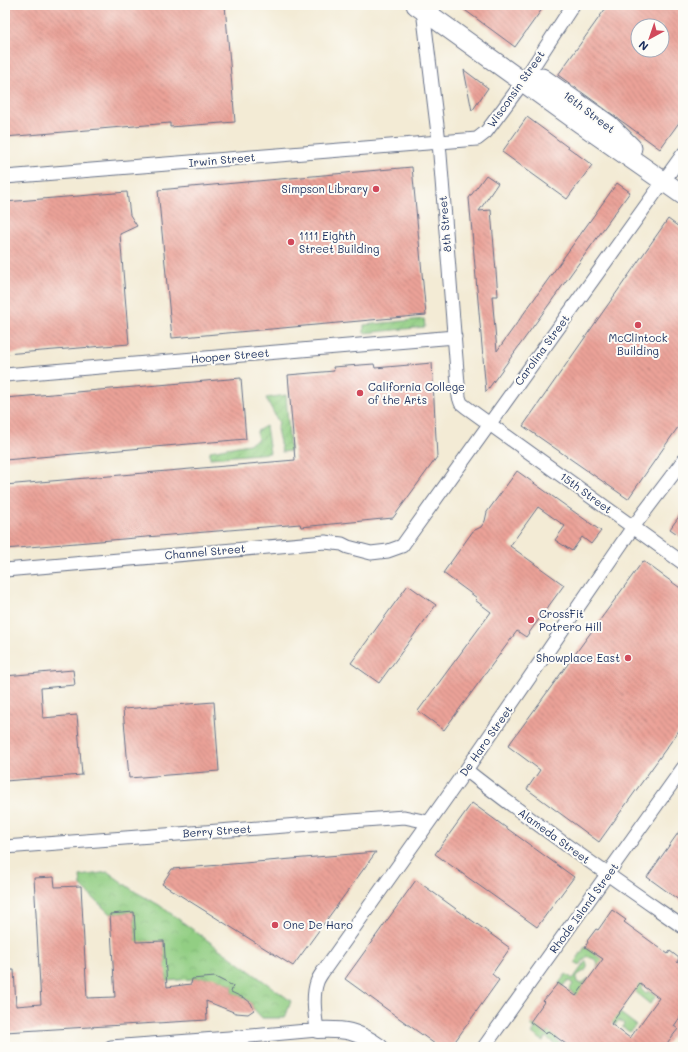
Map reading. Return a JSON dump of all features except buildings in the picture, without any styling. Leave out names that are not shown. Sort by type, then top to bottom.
[{"type":"main road","name":"16th Street","points":[[420,8],[522,82],[683,195]]},
{"type":"street","name":"Wisconsin Street","points":[[439,142],[477,139],[486,132],[522,82],[573,5]]},
{"type":"street","name":"8th Street","points":[[420,8],[439,142],[459,397],[461,402],[466,407],[489,423]]},
{"type":"street","name":"Irwin Street","points":[[5,177],[439,142]]},
{"type":"street","name":"Carolina Street","points":[[402,546],[683,154]]},
{"type":"street","name":"Hooper Street","points":[[5,375],[455,337]]},
{"type":"street","name":"15th Street","points":[[489,423],[683,563]]},
{"type":"street","name":"De Haro Street","points":[[317,1030],[315,991],[320,977],[466,770],[633,527],[683,461]]},
{"type":"street","name":"Channel Street","points":[[5,570],[325,542],[342,544],[371,553],[388,551],[402,546]]},
{"type":"street","name":"Rhode Island Street","points":[[484,1047],[683,768]]},
{"type":"street","name":"Alameda Street","points":[[466,770],[607,874],[683,927]]},
{"type":"street","name":"Berry Street","points":[[5,847],[404,817],[428,822]]},
{"type":"street","points":[[111,1047],[317,1030],[341,1030],[354,1032],[380,1047]]},
{"type":"green space","points":[[424,319],[425,327],[364,333],[364,325]]},
{"type":"green space","points":[[286,395],[290,451],[282,452],[277,429],[279,423],[266,398]]},
{"type":"green space","points":[[266,426],[270,453],[210,458],[210,451],[249,444],[258,440],[257,431]]},
{"type":"green space","points":[[108,872],[134,891],[159,905],[291,1001],[285,1018],[262,1018],[253,1008],[251,1003],[231,992],[233,986],[219,979],[205,978],[166,981],[164,941],[136,943],[134,912],[110,914],[81,886],[80,876]]},
{"type":"green space","points":[[585,947],[600,958],[602,955],[608,959],[600,970],[597,967],[597,962],[587,956],[580,965],[575,962]]},
{"type":"green space","points":[[586,961],[587,968],[576,978],[577,982],[581,984],[589,978],[581,989],[585,992],[580,998],[569,990],[573,984],[569,981],[563,986],[559,983],[566,974],[573,979]]},
{"type":"green space","points":[[640,981],[644,984],[641,989],[646,994],[648,991],[656,996],[650,1004],[635,992],[636,990],[634,989]]},
{"type":"green space","points":[[616,1013],[619,1015],[620,1013],[636,1025],[630,1032],[622,1027],[624,1024],[619,1020],[615,1025],[610,1021]]},
{"type":"green space","points":[[533,1024],[546,1034],[549,1030],[558,1037],[556,1040],[560,1043],[558,1046],[546,1037],[543,1041],[532,1033],[535,1029],[531,1026]]},
{"type":"place","name":"Simpson Library","points":[[376,189]]},
{"type":"place","name":"1111 Eighth Street Building","points":[[291,242]]},
{"type":"place","name":"McClintock Building","points":[[638,325]]},
{"type":"place","name":"California College of the Arts","points":[[360,393]]},
{"type":"place","name":"CrossFit Potrero Hill","points":[[531,620]]},
{"type":"place","name":"Showplace East","points":[[628,658]]},
{"type":"place","name":"One De Haro","points":[[275,925]]}]
